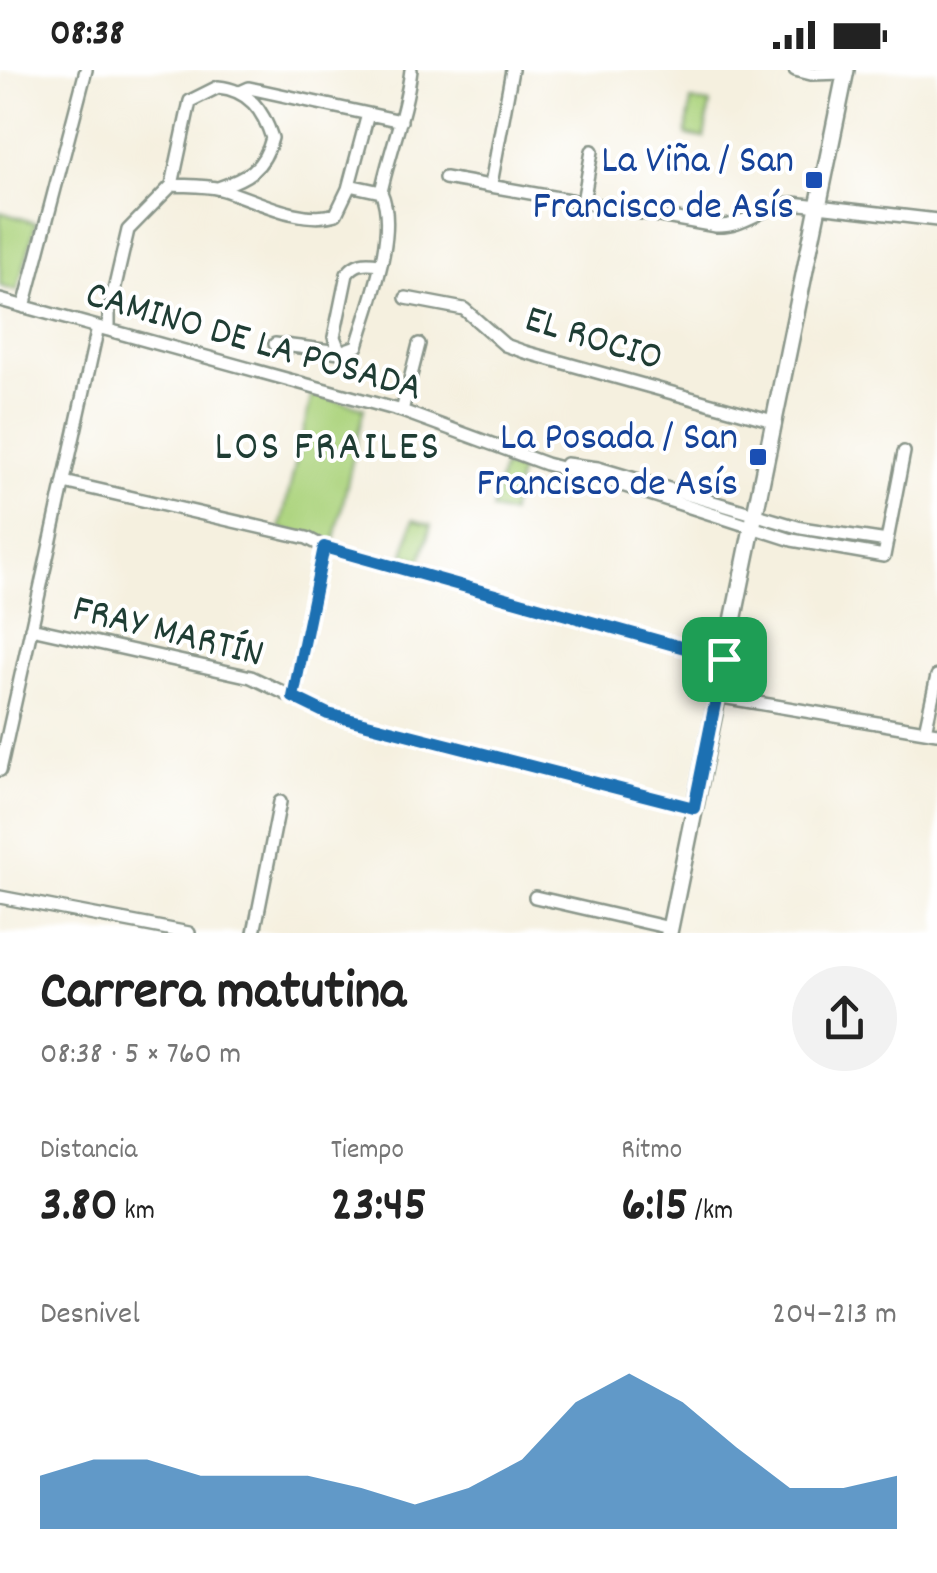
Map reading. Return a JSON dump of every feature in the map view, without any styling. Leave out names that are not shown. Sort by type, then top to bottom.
[{"type":"main road","points":[[670,930],[818,206],[840,71]]},
{"type":"street","points":[[24,307],[86,70]]},
{"type":"street","points":[[275,344],[340,352],[357,346],[379,264],[388,209],[381,192],[412,70]]},
{"type":"street","points":[[490,184],[512,70]]},
{"type":"street","points":[[795,70],[811,74],[840,71]]},
{"type":"street","points":[[0,770],[64,482],[104,328],[116,315],[138,217],[172,185],[190,101],[218,87],[240,92],[255,104],[272,138],[261,165],[236,182],[218,188]]},
{"type":"street","points":[[240,92],[248,88],[402,121]]},
{"type":"street","points":[[172,185],[218,188],[268,207],[324,218],[336,214],[350,185],[368,114]]},
{"type":"street","points":[[583,202],[592,151]]},
{"type":"street","points":[[444,178],[726,227],[784,203],[937,220]]},
{"type":"street","points":[[350,185],[381,192]]},
{"type":"street","points":[[340,352],[334,337],[347,274],[365,262],[379,264]]},
{"type":"street","name":"EL ROCIO","points":[[406,298],[464,309],[506,345],[773,421]]},
{"type":"street","name":"CAMINO DE LA POSADA","points":[[0,300],[402,411],[546,464],[598,468],[752,520],[812,545],[884,556],[904,452]]},
{"type":"street","points":[[402,411],[419,344]]},
{"type":"street","points":[[64,482],[307,538],[324,547],[724,659]]},
{"type":"street","name":"CAMINO DE LA POSADA","points":[[752,520],[887,541]]},
{"type":"street","points":[[293,697],[324,547]]},
{"type":"street","name":"FRAY MARTÍN","points":[[32,628],[250,677],[328,714],[694,808]]},
{"type":"street","points":[[716,696],[931,732],[937,676]]},
{"type":"street","points":[[254,933],[280,802]]},
{"type":"street","points":[[0,897],[186,933]]},
{"type":"street","points":[[536,897],[670,930]]},
{"type":"green space","points":[[691,101],[710,104],[704,138],[686,135]]},
{"type":"green space","points":[[0,212],[36,223],[17,291],[0,286]]},
{"type":"green space","points":[[312,394],[364,408],[334,543],[280,529]]},
{"type":"green space","points":[[503,467],[520,471],[510,514],[492,510]]},
{"type":"green space","points":[[413,520],[431,525],[421,560],[404,555]]},
{"type":"place","name":"La Viña / San Francisco de Asís","points":[[814,180]]},
{"type":"place","name":"La Posada / San Francisco de Asís","points":[[758,457]]},
{"type":"district","name":"LOS FRAILES","points":[[328,443]]},
{"type":"route","points":[[324,547],[724,659],[694,808],[328,714],[293,697],[324,547]]}]
